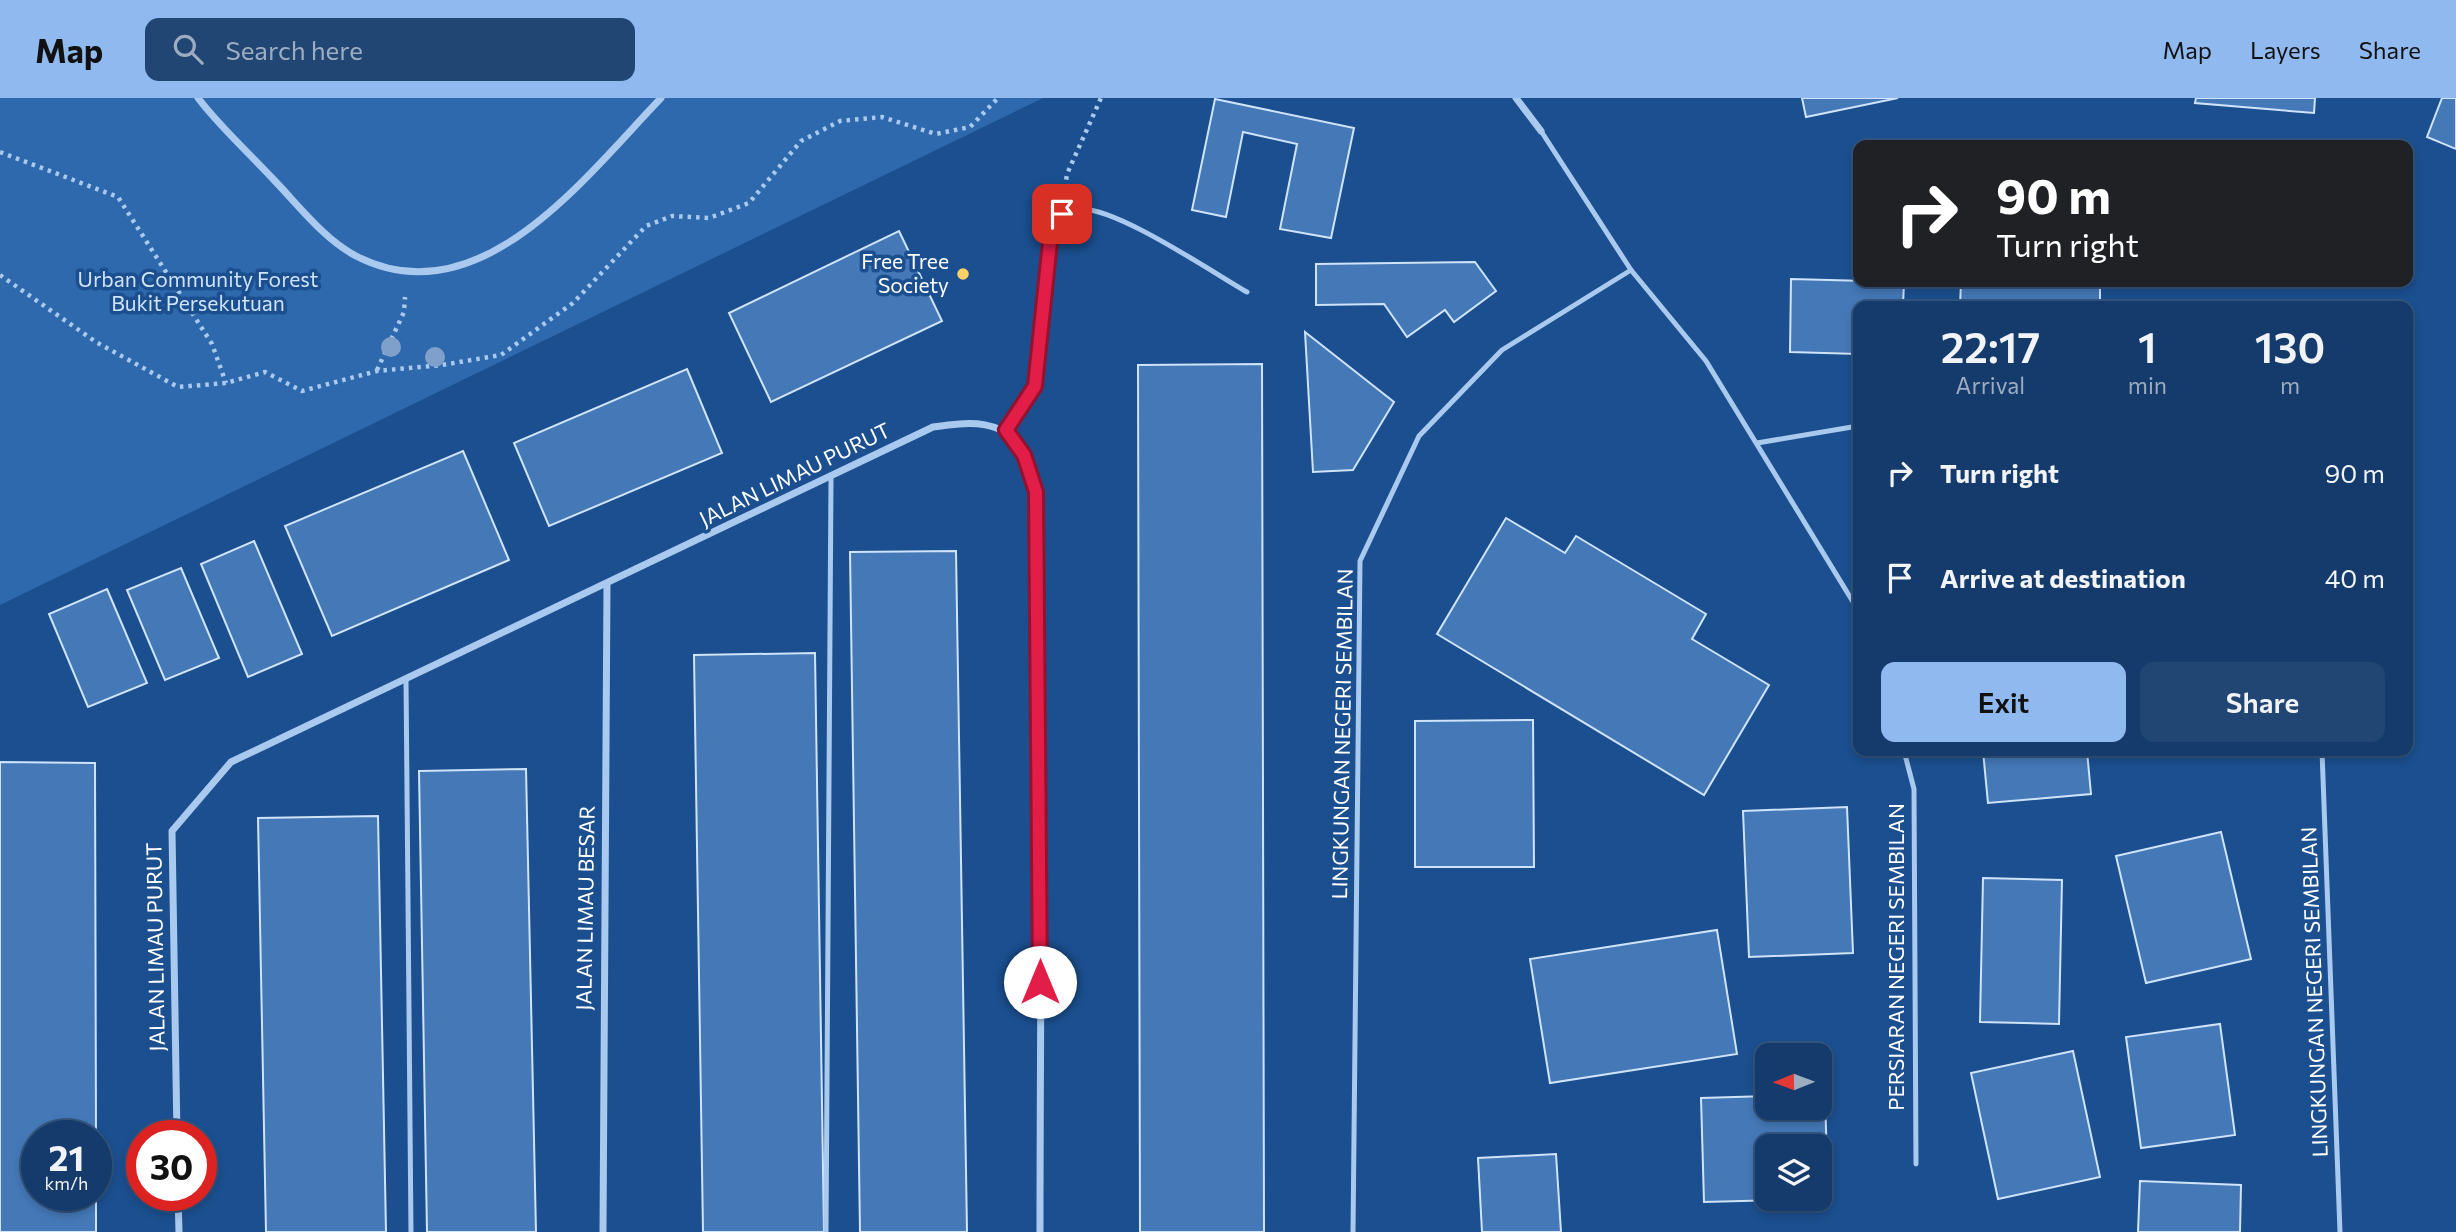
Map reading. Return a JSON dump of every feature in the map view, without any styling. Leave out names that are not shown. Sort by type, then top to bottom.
[{"type":"street","points":[[198,98],[318,227],[356,256],[407,274],[444,270],[488,257],[559,205],[661,98]]},
{"type":"street","points":[[1516,98],[1541,131]]},
{"type":"street","name":"JALAN LIMAU PURUT","points":[[177,1120],[172,831],[231,762],[831,479],[933,428],[970,421],[1006,430]]},
{"type":"street","points":[[1006,430],[1024,455],[1036,492],[1040,690],[1040,1232]]},
{"type":"street","name":"JALAN LIMAU BESAR","points":[[603,1232],[607,584]]},
{"type":"street","points":[[178,1211],[179,1232]]},
{"type":"lane","points":[[1541,131],[1631,270],[1706,361],[1853,602]]},
{"type":"lane","points":[[1006,430],[1035,386],[1052,223],[1062,214],[1081,208],[1114,217],[1247,292]]},
{"type":"lane","name":"LINGKUNGAN NEGERI SEMBILAN","points":[[1353,1232],[1360,561],[1419,436],[1502,350],[1631,270]]},
{"type":"lane","points":[[1757,443],[1853,427]]},
{"type":"lane","points":[[826,1232],[831,479]]},
{"type":"lane","points":[[407,679],[411,1232]]},
{"type":"lane","name":"PERSIARAN NEGERI SEMBILAN","points":[[1905,756],[1914,789],[1916,1164]]},
{"type":"lane","name":"LINGKUNGAN NEGERI SEMBILAN","points":[[2322,756],[2340,1232]]},
{"type":"path","points":[[0,275],[96,342],[178,387],[226,383],[265,372],[302,391],[377,370],[442,365],[501,355],[573,303],[646,226],[672,216],[709,218],[749,203],[802,141],[840,121],[882,117],[936,134],[970,127],[998,98]]},
{"type":"path","points":[[1062,214],[1067,174],[1101,98]]},
{"type":"path","points":[[0,152],[118,197],[212,344],[226,383]]},
{"type":"path","points":[[377,370],[404,312],[407,274]]},
{"type":"green space","name":"Urban Community Forest Bukit Persekutuan","points":[[0,98],[1043,98],[0,605]]},
{"type":"building","points":[[1802,98],[1898,98],[1806,117]]},
{"type":"building","points":[[2196,98],[2315,98],[2314,113],[2195,103]]},
{"type":"building","points":[[2442,98],[2456,98],[2456,149],[2427,137]]},
{"type":"building","points":[[1215,99],[1354,128],[1331,238],[1280,229],[1297,144],[1243,132],[1226,217],[1192,210]]},
{"type":"building","points":[[899,231],[942,321],[771,402],[729,313]]},
{"type":"building","points":[[1475,262],[1496,291],[1454,322],[1445,310],[1407,337],[1384,304],[1316,305],[1316,264]]},
{"type":"building","points":[[1791,279],[1853,281],[1853,287],[1904,287],[1903,301],[1853,301],[1853,354],[1790,352]]},
{"type":"building","points":[[1961,287],[2100,287],[2100,301],[1960,301]]},
{"type":"building","points":[[1305,332],[1394,402],[1353,470],[1313,472]]},
{"type":"building","points":[[1262,364],[1264,1232],[1140,1232],[1138,365]]},
{"type":"building","points":[[687,369],[722,453],[549,526],[514,443]]},
{"type":"building","points":[[463,451],[509,560],[332,636],[285,526]]},
{"type":"building","points":[[1506,518],[1565,553],[1576,536],[1706,614],[1692,639],[1769,685],[1704,795],[1437,634]]},
{"type":"building","points":[[254,541],[302,654],[248,677],[201,564]]},
{"type":"building","points":[[956,551],[967,1232],[860,1232],[850,552]]},
{"type":"building","points":[[181,568],[219,658],[165,680],[127,590]]},
{"type":"building","points":[[107,589],[147,683],[88,707],[49,614]]},
{"type":"building","points":[[815,653],[824,1232],[703,1232],[694,655]]},
{"type":"building","points":[[1533,720],[1534,867],[1415,867],[1415,721]]},
{"type":"building","points":[[1983,756],[2087,756],[2091,794],[1988,803]]},
{"type":"building","points":[[0,762],[95,763],[96,1120],[21,1120],[21,1211],[96,1211],[96,1232],[0,1232]]},
{"type":"building","points":[[526,769],[536,1232],[427,1232],[419,771]]},
{"type":"building","points":[[1847,807],[1853,953],[1749,957],[1743,811]]},
{"type":"building","points":[[378,816],[386,1232],[266,1232],[258,818]]},
{"type":"building","points":[[2221,832],[2251,959],[2146,983],[2116,856]]},
{"type":"building","points":[[1983,878],[2062,880],[2059,1024],[1980,1022]]},
{"type":"building","points":[[1717,930],[1737,1054],[1550,1083],[1530,959]]},
{"type":"building","points":[[2220,1024],[2235,1135],[2141,1148],[2126,1037]]},
{"type":"building","points":[[2073,1051],[2100,1177],[1998,1199],[1971,1073]]},
{"type":"building","points":[[1755,1096],[1755,1120],[1826,1120],[1826,1134],[1755,1134],[1755,1201],[1704,1202],[1701,1098]]},
{"type":"building","points":[[1556,1154],[1561,1232],[1482,1232],[1478,1158]]},
{"type":"building","points":[[2140,1181],[2241,1185],[2240,1232],[2138,1232]]},
{"type":"place","name":"Free Tree Society","points":[[963,274]]},
{"type":"route","points":[[1040,982],[1040,677],[1036,492],[1024,455],[1006,430],[1035,386],[1052,223],[1062,214]]}]
